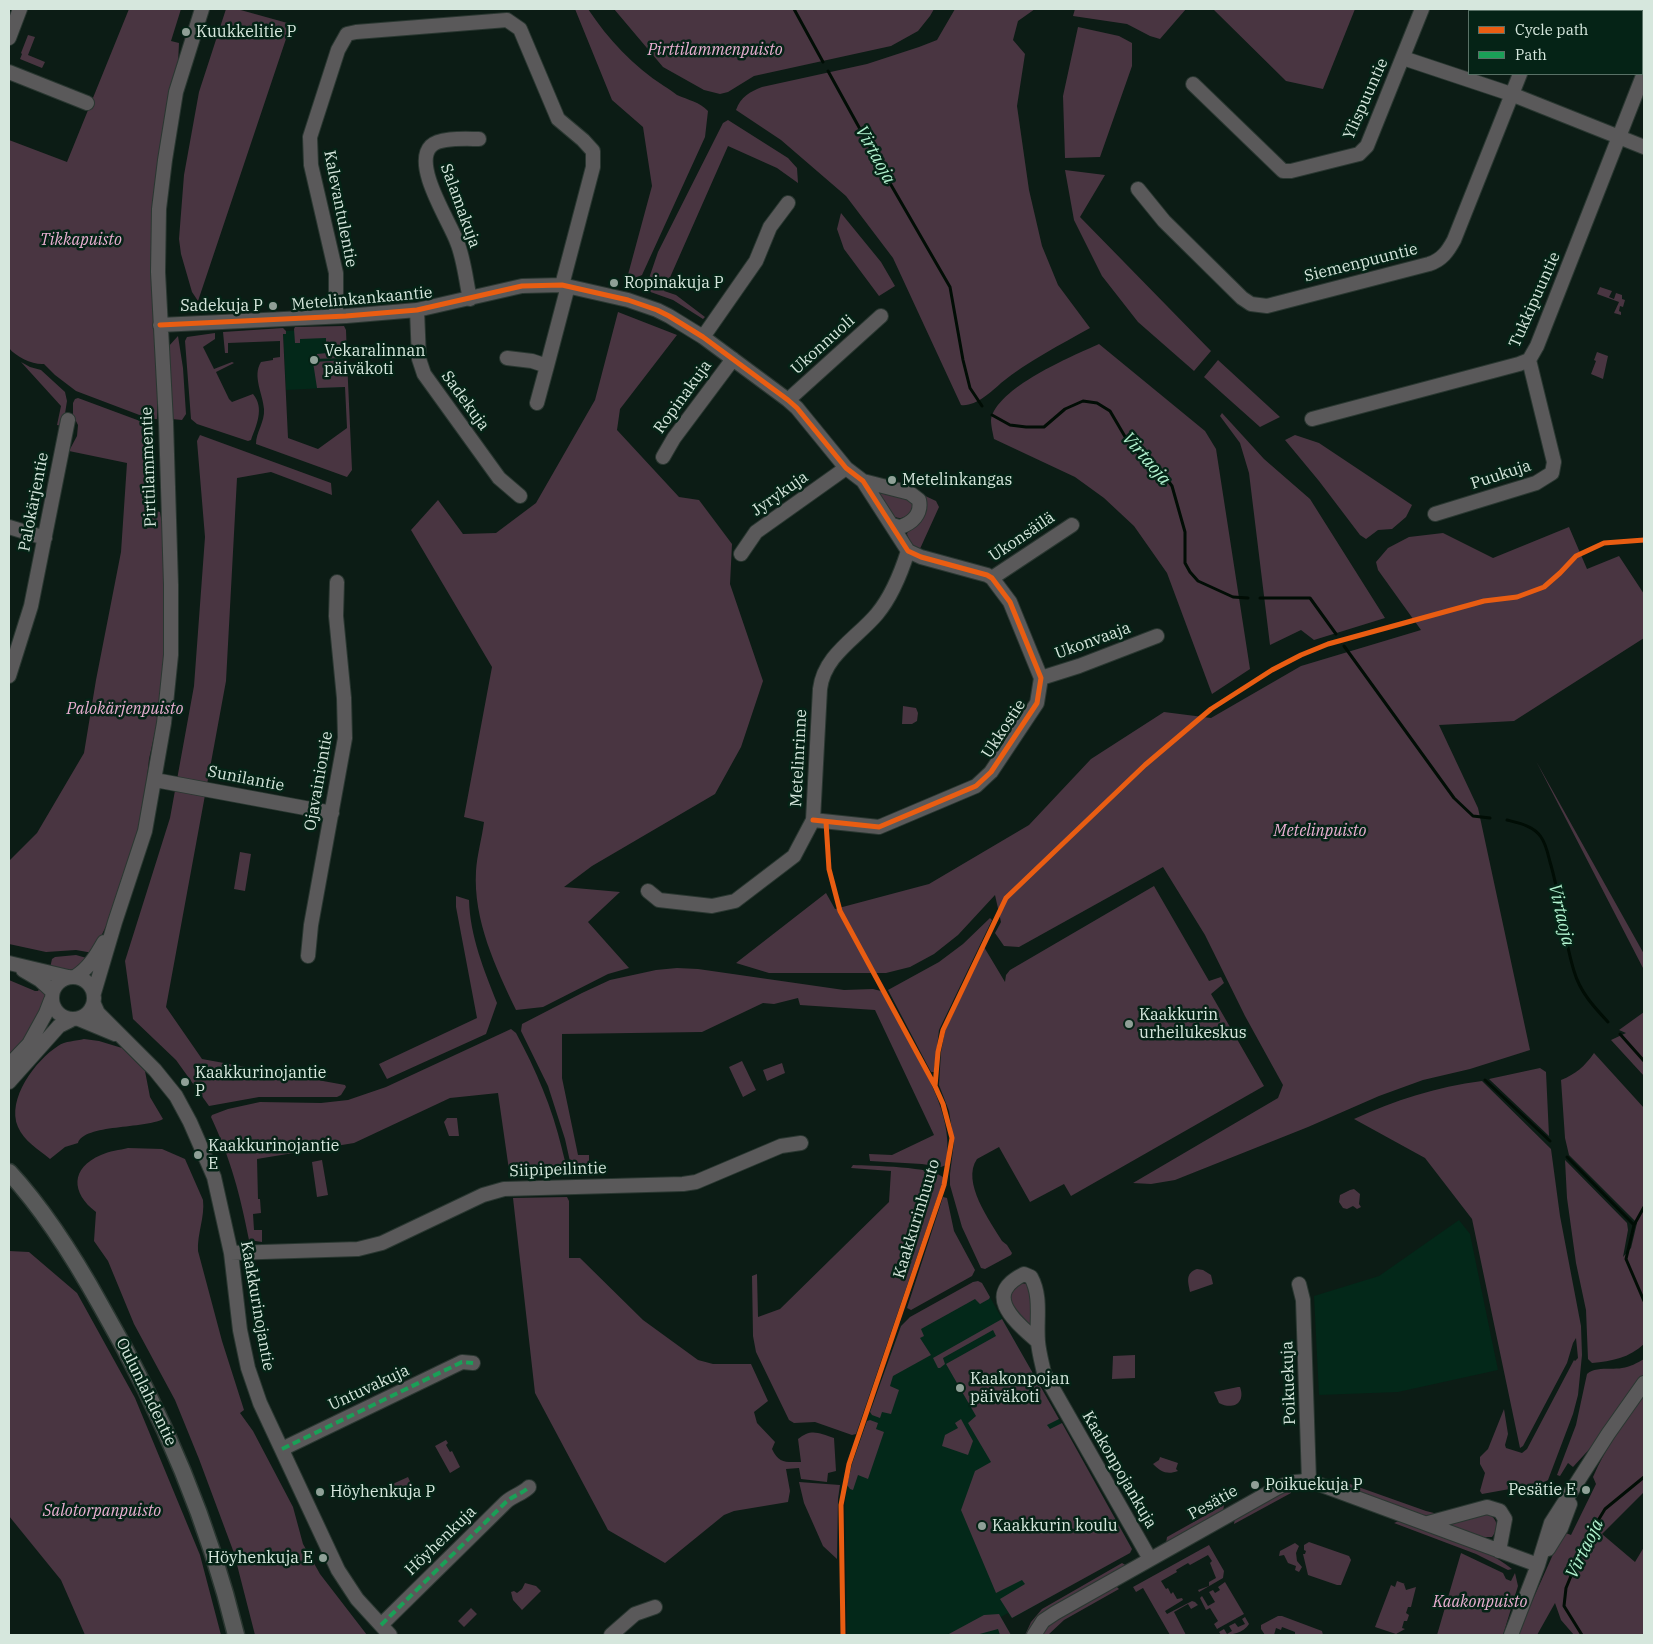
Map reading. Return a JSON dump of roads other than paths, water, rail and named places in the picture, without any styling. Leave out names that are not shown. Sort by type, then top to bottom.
[{"type":"main road","name":"Oulunlahdentie","points":[[9,1172],[57,1233],[80,1268],[123,1344],[160,1416],[197,1505],[227,1595],[236,1635]]},
{"type":"street","points":[[9,38],[20,9]]},
{"type":"street","name":"Pirttilammentie","points":[[94,999],[115,922],[145,831],[164,722],[171,655],[171,575],[166,422],[158,272],[159,209],[176,92],[202,9]]},
{"type":"street","name":"Ylispuuntie","points":[[1194,84],[1284,171],[1291,171],[1362,152],[1367,146],[1422,9]]},
{"type":"street","name":"Kalevantulentie","points":[[336,316],[336,273],[311,165],[310,137],[338,50],[347,34],[356,32],[507,20],[520,29],[558,119],[583,140],[593,152],[593,167],[565,285]]},
{"type":"street","points":[[1403,58],[1512,94],[1644,147]]},
{"type":"street","points":[[9,72],[87,103]]},
{"type":"street","name":"Tukkipuuntie","points":[[1312,419],[1529,360],[1537,346],[1644,73]]},
{"type":"street","name":"Siemenpuuntie","points":[[1138,189],[1164,220],[1242,298],[1256,306],[1267,306],[1429,264],[1441,259],[1454,240],[1520,75]]},
{"type":"street","name":"Salamakuja","points":[[470,299],[458,244],[427,174],[426,155],[430,146],[439,141],[480,139]]},
{"type":"street","points":[[703,338],[756,262],[770,227],[788,203]]},
{"type":"street","points":[[537,403],[565,285]]},
{"type":"street","name":"Metelinkankaantie","points":[[160,325],[417,310],[522,286],[565,285],[628,300],[657,310],[703,338],[797,408],[846,468],[863,481],[892,525],[896,527],[903,526],[913,520],[919,510],[919,500],[910,493],[863,481]]},
{"type":"street","name":"Sadekuja","points":[[417,310],[420,359],[424,374],[499,478],[520,496]]},
{"type":"street","name":"Ukonnuoli","points":[[788,400],[881,316]]},
{"type":"street","points":[[507,358],[532,361],[547,366]]},
{"type":"street","name":"Ropinakuja","points":[[663,457],[674,438],[733,359]]},
{"type":"street","name":"Puukuja","points":[[1435,514],[1536,482],[1552,473],[1554,462],[1529,360]]},
{"type":"street","name":"Palokärjentie","points":[[9,676],[31,606],[68,420]]},
{"type":"street","name":"Jyrykuja","points":[[741,554],[756,532],[846,468]]},
{"type":"street","points":[[892,525],[908,551],[992,578],[1010,602],[1041,678]]},
{"type":"street","name":"Ukonsäilä","points":[[992,578],[1072,525]]},
{"type":"street","points":[[9,527],[45,538]]},
{"type":"street","name":"Metelinrinne","points":[[648,891],[659,900],[712,906],[735,901],[794,856],[813,820],[820,689],[824,671],[831,660],[870,622],[884,605],[908,551]]},
{"type":"street","name":"Ojavainiontie","points":[[308,956],[311,925],[345,738],[346,724],[336,616],[337,582]]},
{"type":"street","name":"Ukonvaaja","points":[[1041,678],[1079,666],[1157,636]]},
{"type":"street","name":"Ukkostie","points":[[813,820],[879,827],[976,786],[991,772],[1036,703],[1041,678]]},
{"type":"street","name":"Sunilantie","points":[[155,780],[332,813]]},
{"type":"street","name":"Pirttilammentie","points":[[71,977],[85,970],[115,922]]},
{"type":"street","points":[[9,1082],[59,1026],[88,1014],[94,999],[88,983],[45,970],[12,964]]},
{"type":"street","points":[[12,964],[40,980],[51,996],[54,1010],[58,1014],[64,1018],[76,1019]]},
{"type":"street","points":[[9,1065],[29,1044],[46,1013],[56,984],[71,977]]},
{"type":"street","name":"Kaakkurinojantie","points":[[94,999],[98,1013],[155,1070],[176,1096],[190,1122],[214,1177],[231,1253],[240,1330],[248,1368],[260,1403],[338,1570],[357,1599],[386,1630]]},
{"type":"street","name":"Kaakkurinojantie","points":[[76,1019],[122,1037]]},
{"type":"street","name":"Siipipeilintie","points":[[231,1253],[370,1247],[483,1195],[504,1189],[518,1187],[683,1184],[696,1182],[781,1146],[801,1143]]},
{"type":"street","name":"Poikuekuja","points":[[1299,1284],[1304,1300],[1309,1481]]},
{"type":"street","name":"Kaakonpojankuja","points":[[1038,1342],[1044,1374],[1150,1559]]},
{"type":"street","name":"Untuvakuja","points":[[282,1449],[462,1362],[473,1363]]},
{"type":"street","points":[[1511,1635],[1538,1564],[1561,1528],[1580,1480],[1608,1434],[1644,1383]]},
{"type":"street","name":"Pesätie","points":[[1034,1635],[1047,1617],[1277,1488],[1293,1482],[1309,1481],[1538,1564]]},
{"type":"street","name":"Höyhenkuja","points":[[386,1630],[506,1502],[514,1495],[523,1494],[529,1487]]},
{"type":"street","points":[[1428,1523],[1487,1507],[1500,1511],[1505,1519],[1498,1551]]},
{"type":"street","points":[[612,1635],[635,1614],[655,1607]]},
{"type":"waterway","name":"Virtaoja","points":[[794,9],[823,62]]},
{"type":"waterway","name":"Virtaoja","points":[[828,71],[950,287],[970,388],[982,406]]},
{"type":"waterway","name":"Virtaoja","points":[[992,415],[1010,425],[1044,427],[1065,409],[1083,401],[1097,403],[1110,411],[1127,440],[1139,454],[1163,474],[1172,486],[1185,532],[1185,563],[1190,572],[1198,581],[1233,597],[1248,598]]},
{"type":"waterway","name":"Virtaoja","points":[[1260,598],[1310,598],[1336,634]]},
{"type":"waterway","name":"Virtaoja","points":[[1344,646],[1454,798],[1473,816],[1490,818]]},
{"type":"waterway","name":"Virtaoja","points":[[1507,820],[1530,828],[1541,837],[1548,852],[1570,958],[1577,979],[1588,999],[1608,1022]]},
{"type":"waterway","name":"Virtaoja","points":[[1620,1034],[1644,1061]]},
{"type":"waterway","points":[[1485,1080],[1550,1141]]},
{"type":"waterway","points":[[1567,1157],[1634,1225]]},
{"type":"waterway","name":"Virtaoja","points":[[1644,1207],[1634,1225],[1626,1259],[1644,1301]]},
{"type":"waterway","name":"Virtaoja","points":[[1582,1635],[1564,1606],[1566,1588],[1585,1542],[1605,1509],[1644,1477]]},
{"type":"place","name":"Kuukkelitie P","points":[[186,32]]},
{"type":"place","name":"Ropinakuja P","points":[[614,283]]},
{"type":"place","name":"Sadekuja P","points":[[273,306]]},
{"type":"place","name":"Vekaralinnan päiväkoti","points":[[314,360]]},
{"type":"place","name":"Metelinkangas","points":[[892,480]]},
{"type":"place","name":"Kaakkurin urheilukeskus","points":[[1129,1024]]},
{"type":"place","name":"Kaakkurinojantie P","points":[[185,1082]]},
{"type":"place","name":"Kaakkurinojantie E","points":[[198,1155]]},
{"type":"place","name":"Kaakonpojan päiväkoti","points":[[960,1388]]},
{"type":"place","name":"Poikuekuja P","points":[[1255,1485]]},
{"type":"place","name":"Pesätie E","points":[[1586,1490]]},
{"type":"place","name":"Höyhenkuja P","points":[[320,1492]]},
{"type":"place","name":"Kaakkurin koulu","points":[[982,1526]]},
{"type":"place","name":"Höyhenkuja E","points":[[323,1558]]},
{"type":"park label","name":"Pirttilammenpuisto","points":[[715,50]]},
{"type":"park label","name":"Tikkapuisto","points":[[81,240]]},
{"type":"park label","name":"Palokärjenpuisto","points":[[125,709]]},
{"type":"park label","name":"Metelinpuisto","points":[[1320,831]]},
{"type":"park label","name":"Salotorpanpuisto","points":[[102,1511]]},
{"type":"park label","name":"Kaakonpuisto","points":[[1480,1602]]}]
